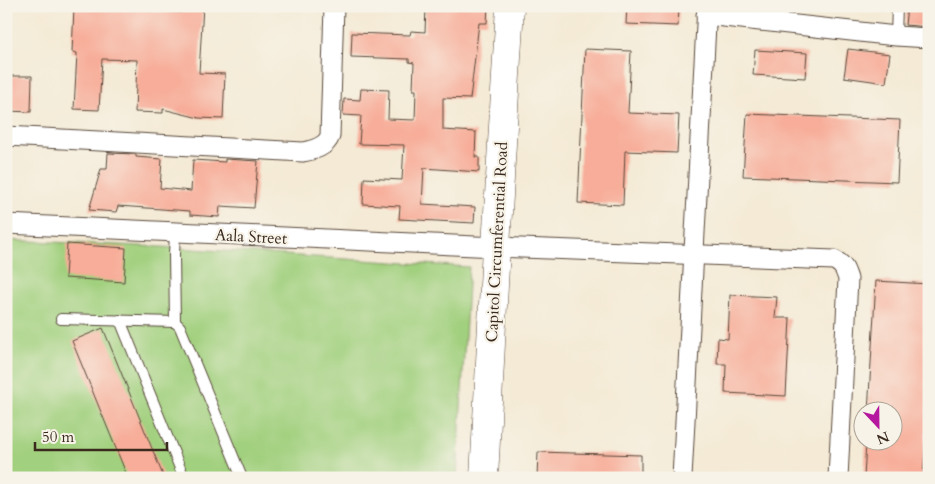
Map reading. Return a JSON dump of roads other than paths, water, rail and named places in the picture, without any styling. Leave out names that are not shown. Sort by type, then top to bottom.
[{"type":"main road","name":"Capitol Circumferential Road","points":[[484,478],[510,6]]},
{"type":"street","points":[[6,136],[303,152],[318,148],[328,141],[330,136],[334,6]]},
{"type":"street","points":[[682,478],[706,10],[896,36],[929,38]]},
{"type":"street","name":"Aala Street","points":[[6,224],[496,247],[834,260],[841,264],[848,280],[838,478]]},
{"type":"lane","points":[[896,36],[897,6]]},
{"type":"lane","points":[[175,232],[175,322]]},
{"type":"lane","points":[[61,319],[175,322],[180,327],[239,477]]},
{"type":"lane","points":[[120,320],[184,478]]}]
